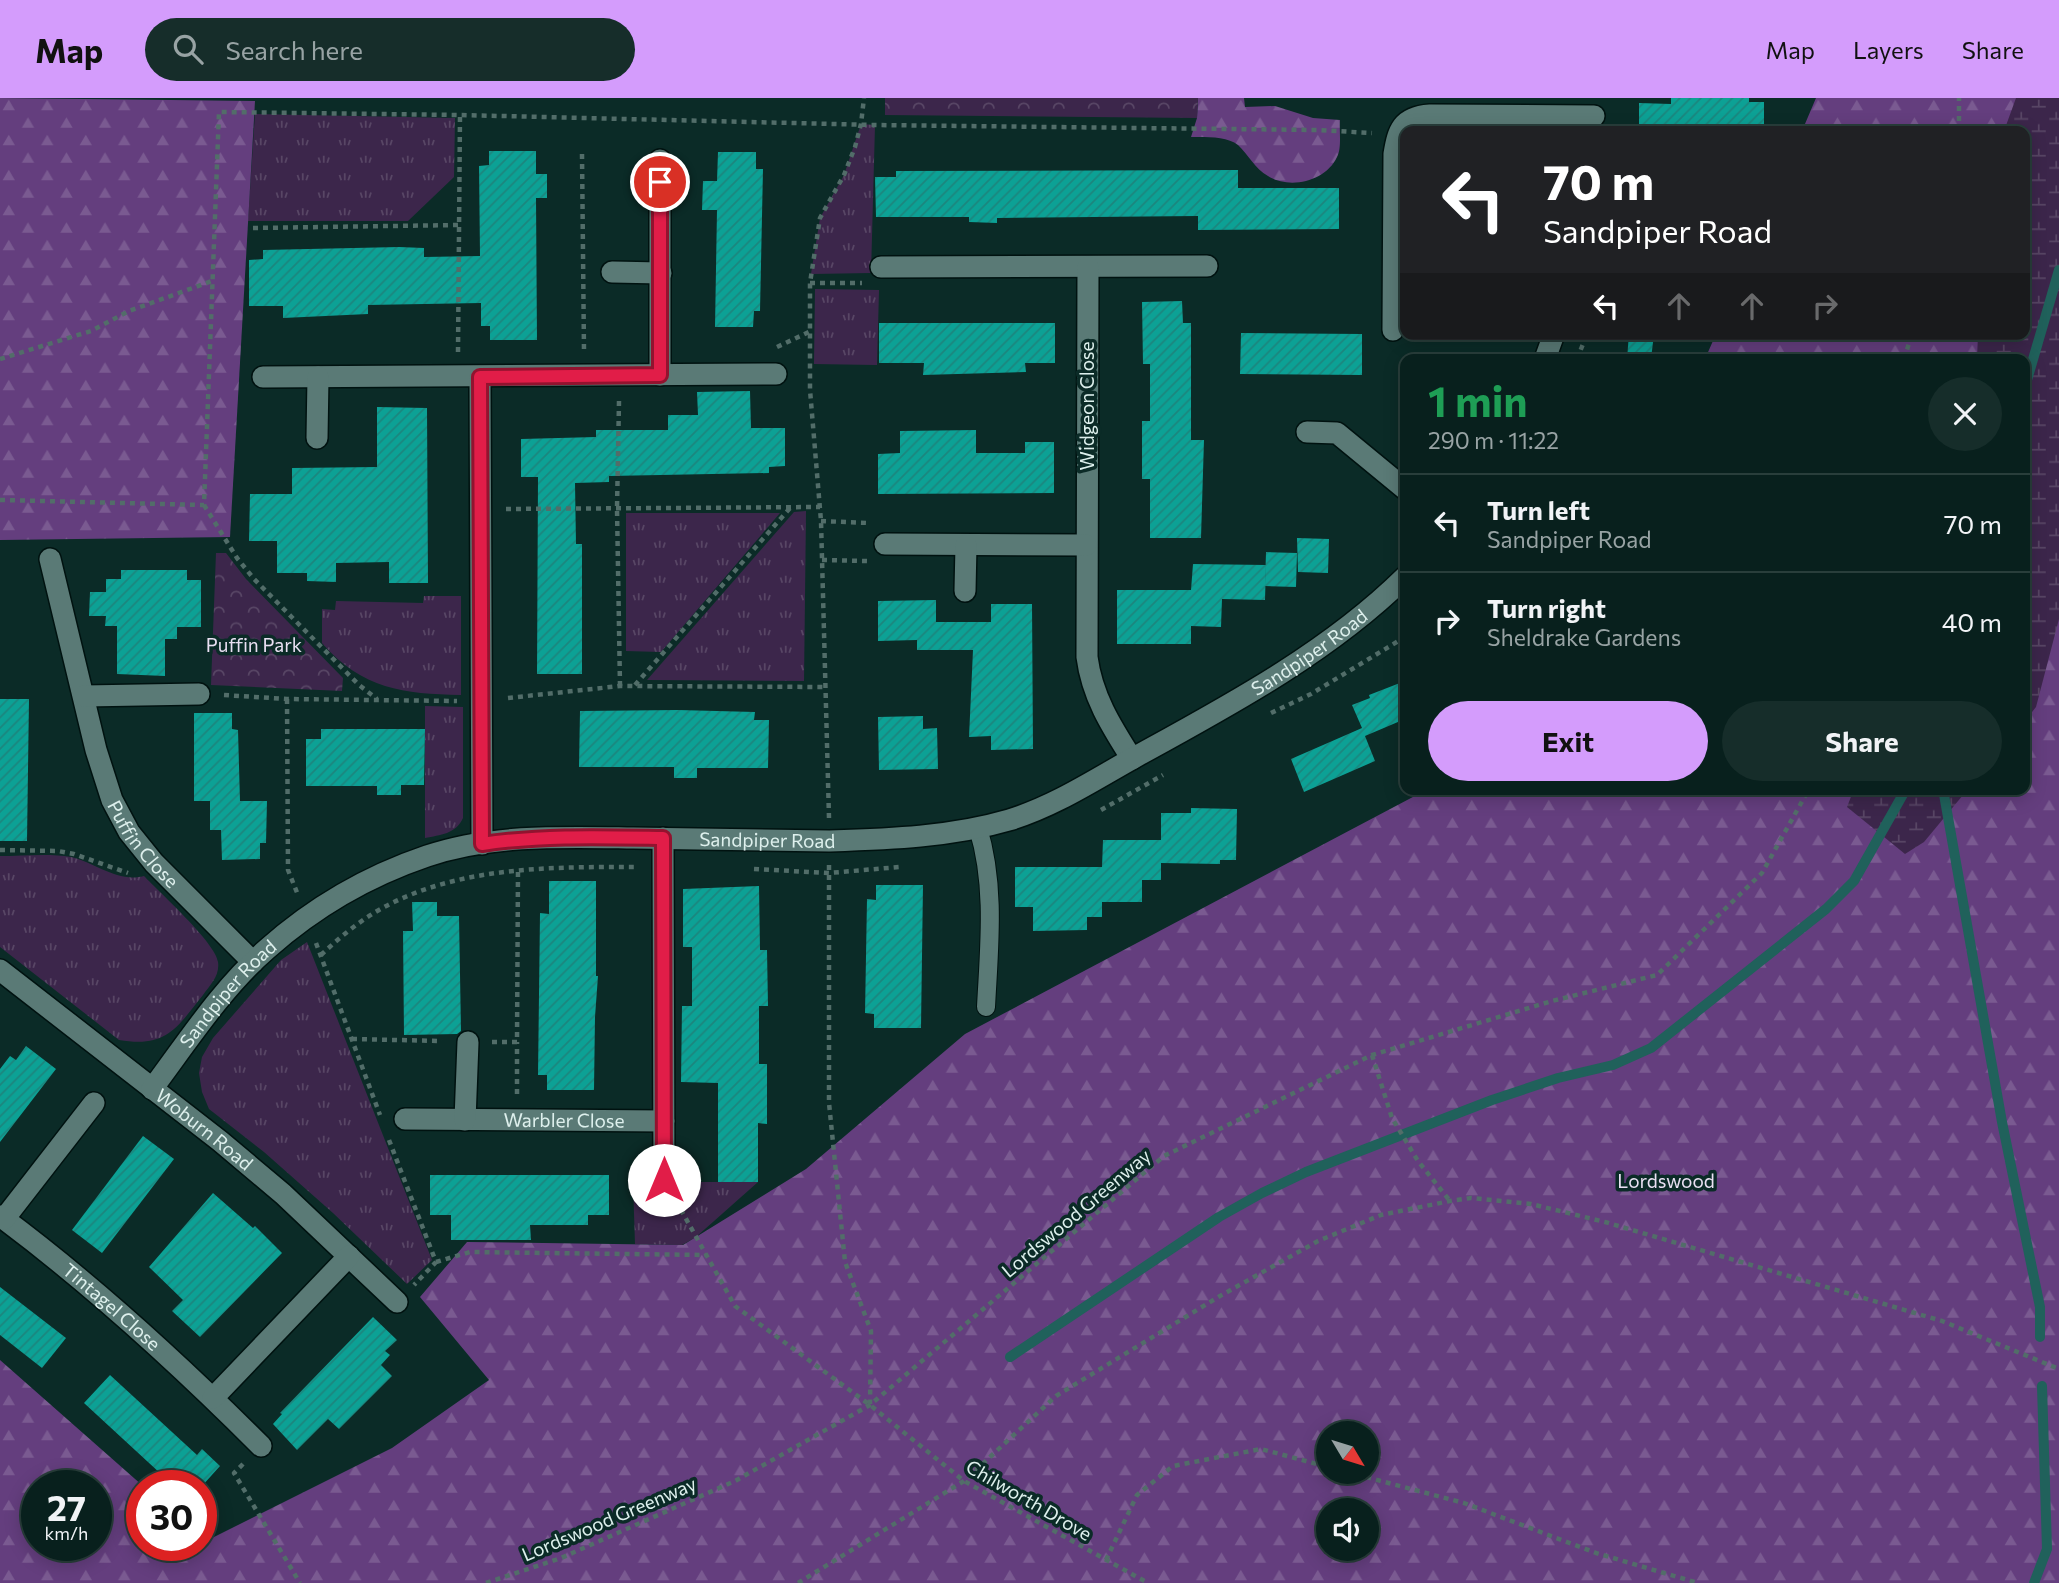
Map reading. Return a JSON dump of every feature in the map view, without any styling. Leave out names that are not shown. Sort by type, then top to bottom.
[{"type":"street","points":[[1403,126],[1417,116],[1593,115]]},
{"type":"street","points":[[1393,330],[1394,154],[1400,130]]},
{"type":"street","points":[[660,160],[660,375]]},
{"type":"street","points":[[881,267],[1207,266]]},
{"type":"street","name":"Widgeon Close","points":[[1088,267],[1086,627],[1090,679],[1108,722],[1132,759]]},
{"type":"street","points":[[612,272],[661,273]]},
{"type":"street","points":[[263,377],[776,374]]},
{"type":"street","points":[[317,438],[318,377]]},
{"type":"street","points":[[480,377],[482,844]]},
{"type":"street","points":[[1307,432],[1337,433],[1400,485]]},
{"type":"street","points":[[885,544],[1086,545]]},
{"type":"street","points":[[965,591],[966,544]]},
{"type":"street","name":"Puffin Close","points":[[50,559],[96,750],[112,800],[129,832],[154,863],[253,962]]},
{"type":"street","name":"Sandpiper Road","points":[[152,1088],[205,1018],[253,962],[307,917],[342,894],[385,873],[428,856],[518,839],[564,837],[830,841],[919,836],[978,828],[1034,812],[1074,793],[1245,696],[1352,624],[1400,581]]},
{"type":"street","points":[[84,696],[199,694]]},
{"type":"street","points":[[663,838],[664,1180]]},
{"type":"street","name":"Woburn Road","points":[[0,970],[220,1141],[283,1194],[397,1302]]},
{"type":"street","points":[[465,1119],[468,1042]]},
{"type":"street","name":"Tintagel Close","points":[[94,1103],[2,1218],[106,1301],[213,1398],[261,1446]]},
{"type":"street","name":"Warbler Close","points":[[405,1119],[664,1121]]},
{"type":"street","points":[[213,1398],[349,1256]]},
{"type":"lane","points":[[978,828],[986,856],[989,892],[986,1007]]},
{"type":"path","points":[[864,98],[861,124],[844,175],[820,218],[810,283],[880,283],[881,267]]},
{"type":"path","points":[[1959,98],[1959,126]]},
{"type":"path","points":[[378,700],[359,685],[254,579],[237,558],[204,505],[219,112],[1317,130],[1397,134]]},
{"type":"path","points":[[458,377],[460,115]]},
{"type":"path","points":[[582,154],[584,376]]},
{"type":"path","points":[[253,228],[459,225]]},
{"type":"path","points":[[0,359],[90,331],[129,311],[212,281]]},
{"type":"path","points":[[619,376],[617,508],[620,686]]},
{"type":"path","points":[[0,500],[204,505]]},
{"type":"path","points":[[635,685],[790,507]]},
{"type":"path","points":[[479,509],[820,507]]},
{"type":"path","points":[[1265,715],[1320,688],[1400,639]]},
{"type":"path","points":[[199,694],[287,699],[481,701],[635,685],[825,687]]},
{"type":"path","points":[[287,699],[288,870],[436,1262]]},
{"type":"path","name":"Lordswood Greenway","points":[[486,1583],[561,1558],[734,1481],[870,1405],[1164,1156],[1372,1055],[1552,1001],[1657,975],[1762,873],[1806,795]]},
{"type":"path","points":[[517,1119],[518,839]]},
{"type":"path","points":[[0,850],[58,851],[129,874],[154,863]]},
{"type":"path","points":[[352,1039],[517,1042]]},
{"type":"path","points":[[1372,1055],[1392,1118],[1418,1161],[1450,1201]]},
{"type":"path","name":"Chilworth Drove","points":[[664,1180],[735,1306],[870,1405],[964,1480],[1148,1583]]},
{"type":"path","points":[[799,1583],[964,1480],[1056,1396],[1220,1296],[1318,1241],[1381,1214],[1450,1201],[1471,1198],[1531,1204],[1605,1222],[1942,1321],[2059,1369]]},
{"type":"path","points":[[397,1302],[436,1262],[470,1252],[706,1255]]},
{"type":"path","points":[[261,1446],[234,1473],[300,1583]]},
{"type":"path","points":[[1106,1560],[1137,1495],[1173,1466],[1261,1449],[1316,1464]]},
{"type":"path","points":[[1379,1480],[1464,1503],[1596,1553],[1698,1583]]},
{"type":"green space","points":[[0,98],[255,101],[230,537],[0,540]]},
{"type":"green space","points":[[885,98],[1198,98],[1197,118],[885,115]]},
{"type":"green space","points":[[1198,98],[1244,98],[1245,107],[1275,106],[1313,118],[1340,120],[1339,153],[1325,172],[1307,181],[1277,180],[1259,169],[1233,142],[1191,137],[1197,118]]},
{"type":"green space","name":"Lordswood","points":[[1816,98],[2059,98],[2059,1583],[0,1583],[0,1360],[126,1471],[126,1561],[217,1561],[217,1536],[392,1448],[489,1380],[420,1297],[467,1242],[683,1245],[806,1169],[965,1034],[1417,795],[2030,795],[2030,354],[1707,354],[1713,340],[2030,340],[2030,126],[1804,126]]},
{"type":"green space","points":[[2016,98],[2059,98],[2059,619],[2036,707],[2030,715],[2030,354],[1977,354],[1978,340],[2030,340],[2030,126],[2006,126]]},
{"type":"green space","points":[[255,114],[455,118],[454,177],[408,221],[248,221]]},
{"type":"green space","points":[[861,124],[875,125],[871,273],[811,274],[820,218],[844,175]]},
{"type":"green space","points":[[815,289],[879,290],[877,365],[814,364]]},
{"type":"green space","points":[[806,511],[804,681],[647,680],[794,512]]},
{"type":"green space","points":[[626,513],[780,513],[661,652],[626,651]]},
{"type":"green space","name":"Puffin Park","points":[[216,553],[226,553],[246,579],[343,678],[342,691],[211,685]]},
{"type":"green space","points":[[424,596],[461,596],[461,695],[421,693],[385,686],[353,670],[322,643],[322,609],[335,610],[336,601],[423,603]]},
{"type":"green space","points":[[425,706],[463,707],[463,818],[452,831],[425,838]]},
{"type":"green space","points":[[1852,795],[1963,795],[1924,842],[1905,854],[1847,807]]},
{"type":"green space","points":[[0,856],[71,857],[116,875],[144,876],[208,943],[218,962],[214,980],[185,1018],[168,1033],[148,1041],[119,1040],[0,947]]},
{"type":"green space","points":[[307,942],[432,1260],[407,1284],[264,1152],[209,1109],[202,1092],[199,1073],[202,1057],[213,1038],[281,960]]},
{"type":"green space","points":[[633,1182],[758,1182],[696,1237],[682,1245],[635,1244]]},
{"type":"building","points":[[1671,98],[1749,98],[1749,102],[1764,102],[1764,126],[1639,126],[1639,103],[1671,104]]},
{"type":"building","points":[[489,151],[536,151],[536,174],[547,174],[547,198],[536,198],[537,340],[490,340],[490,326],[481,326],[481,303],[368,305],[368,314],[283,318],[283,306],[249,306],[249,260],[263,259],[263,250],[399,247],[424,248],[424,257],[480,256],[479,166],[489,165]]},
{"type":"building","points":[[718,152],[756,152],[756,169],[763,169],[760,311],[754,311],[753,327],[715,327],[717,210],[702,210],[703,181],[717,181]]},
{"type":"building","points":[[1238,170],[1238,188],[1339,188],[1339,229],[1198,230],[1198,216],[997,218],[997,223],[969,222],[969,217],[876,217],[875,177],[896,177],[896,171]]},
{"type":"building","points":[[1182,301],[1183,323],[1191,323],[1191,440],[1204,440],[1201,538],[1150,538],[1150,479],[1142,479],[1142,421],[1150,421],[1150,364],[1143,364],[1142,302]]},
{"type":"building","points":[[879,323],[1055,323],[1055,363],[1025,363],[1026,372],[923,375],[924,363],[879,363]]},
{"type":"building","points":[[1241,333],[1362,334],[1362,375],[1240,374]]},
{"type":"building","points":[[1629,340],[1653,340],[1652,354],[1627,354]]},
{"type":"building","points":[[750,391],[751,428],[785,428],[785,466],[769,467],[769,473],[609,476],[609,482],[575,483],[576,544],[582,544],[582,674],[537,674],[538,477],[521,477],[521,439],[596,437],[596,430],[668,430],[668,415],[698,415],[697,392]]},
{"type":"building","points":[[377,407],[427,408],[428,583],[389,583],[389,562],[336,563],[336,582],[307,581],[307,573],[277,573],[277,541],[249,541],[250,494],[292,494],[292,468],[377,467]]},
{"type":"building","points":[[976,430],[976,453],[1025,453],[1025,442],[1054,442],[1054,493],[878,494],[878,454],[900,453],[900,431]]},
{"type":"building","points":[[1297,538],[1329,539],[1328,573],[1298,572]]},
{"type":"building","points":[[1266,552],[1297,553],[1296,587],[1265,586]]},
{"type":"building","points":[[1193,564],[1266,565],[1265,600],[1222,599],[1221,627],[1191,626],[1191,644],[1117,644],[1117,590],[1191,590]]},
{"type":"building","points":[[121,570],[187,570],[187,580],[201,580],[201,627],[177,627],[177,639],[165,639],[165,676],[117,674],[117,626],[105,626],[106,616],[89,616],[90,592],[106,592],[106,579],[121,579]]},
{"type":"building","points":[[936,600],[936,622],[991,622],[991,604],[1032,604],[1033,749],[991,750],[991,736],[969,737],[973,650],[917,650],[917,640],[878,641],[878,601]]},
{"type":"building","points":[[1400,683],[1400,721],[1365,736],[1375,761],[1304,792],[1291,759],[1362,728],[1352,705],[1370,698],[1369,695]]},
{"type":"building","points":[[0,699],[29,699],[27,841],[0,841]]},
{"type":"building","points":[[580,711],[755,712],[754,720],[769,720],[768,768],[697,768],[697,778],[674,778],[674,767],[579,767]]},
{"type":"building","points":[[194,713],[232,713],[232,729],[238,730],[240,801],[267,801],[266,843],[260,843],[260,859],[222,860],[221,830],[210,830],[210,801],[194,801]]},
{"type":"building","points":[[923,716],[923,729],[937,728],[938,769],[879,770],[878,717]]},
{"type":"building","points":[[321,729],[425,729],[424,785],[401,785],[401,795],[377,795],[377,786],[306,786],[306,739],[321,739]]},
{"type":"building","points":[[1191,808],[1237,809],[1236,860],[1220,860],[1220,864],[1161,863],[1161,880],[1142,880],[1142,902],[1102,902],[1102,917],[1087,917],[1087,930],[1033,931],[1033,907],[1015,907],[1015,867],[1102,867],[1103,840],[1161,840],[1161,813],[1191,813]]},
{"type":"building","points":[[549,881],[596,881],[598,976],[594,1090],[547,1090],[547,1075],[538,1075],[540,913],[549,914]]},
{"type":"building","points":[[876,885],[923,885],[921,1028],[874,1028],[874,1014],[865,1013],[867,899],[876,900]]},
{"type":"building","points":[[759,886],[760,950],[767,950],[768,1006],[759,1006],[759,1064],[767,1064],[767,1124],[758,1123],[758,1182],[718,1182],[718,1083],[681,1082],[682,1006],[692,1006],[692,947],[683,947],[683,889]]},
{"type":"building","points":[[412,902],[437,902],[437,916],[459,916],[461,1031],[457,1034],[404,1035],[403,931],[413,931]]},
{"type":"building","points":[[26,1046],[56,1069],[0,1142],[0,1069],[10,1056],[16,1060]]},
{"type":"building","points":[[143,1136],[174,1159],[102,1253],[72,1230]]},
{"type":"building","points":[[430,1175],[609,1175],[609,1215],[588,1215],[588,1225],[530,1225],[531,1240],[451,1240],[451,1215],[430,1215]]},
{"type":"building","points":[[213,1193],[253,1228],[255,1226],[282,1253],[200,1337],[172,1311],[183,1300],[149,1267]]},
{"type":"building","points":[[0,1287],[66,1338],[42,1368],[0,1335]]},
{"type":"building","points":[[373,1317],[397,1340],[385,1351],[390,1355],[381,1365],[392,1376],[339,1429],[328,1419],[297,1450],[273,1424],[282,1414],[280,1413]]},
{"type":"building","points":[[110,1375],[197,1455],[202,1449],[220,1466],[216,1470],[157,1470],[84,1403]]},
{"type":"waterway","points":[[2030,370],[2059,270]]},
{"type":"waterway","points":[[1010,1357],[1219,1217],[1262,1193],[1306,1172],[1492,1100],[1558,1078],[1613,1065],[1651,1048],[1826,909],[1854,881],[1903,795]]},
{"type":"waterway","points":[[1944,795],[2002,1122],[2040,1307],[2040,1337]]},
{"type":"waterway","points":[[2034,1583],[2047,1549],[2042,1386]]},
{"type":"route","points":[[660,182],[660,375],[480,377],[479,509],[482,844],[564,837],[663,838],[664,1180]]}]
